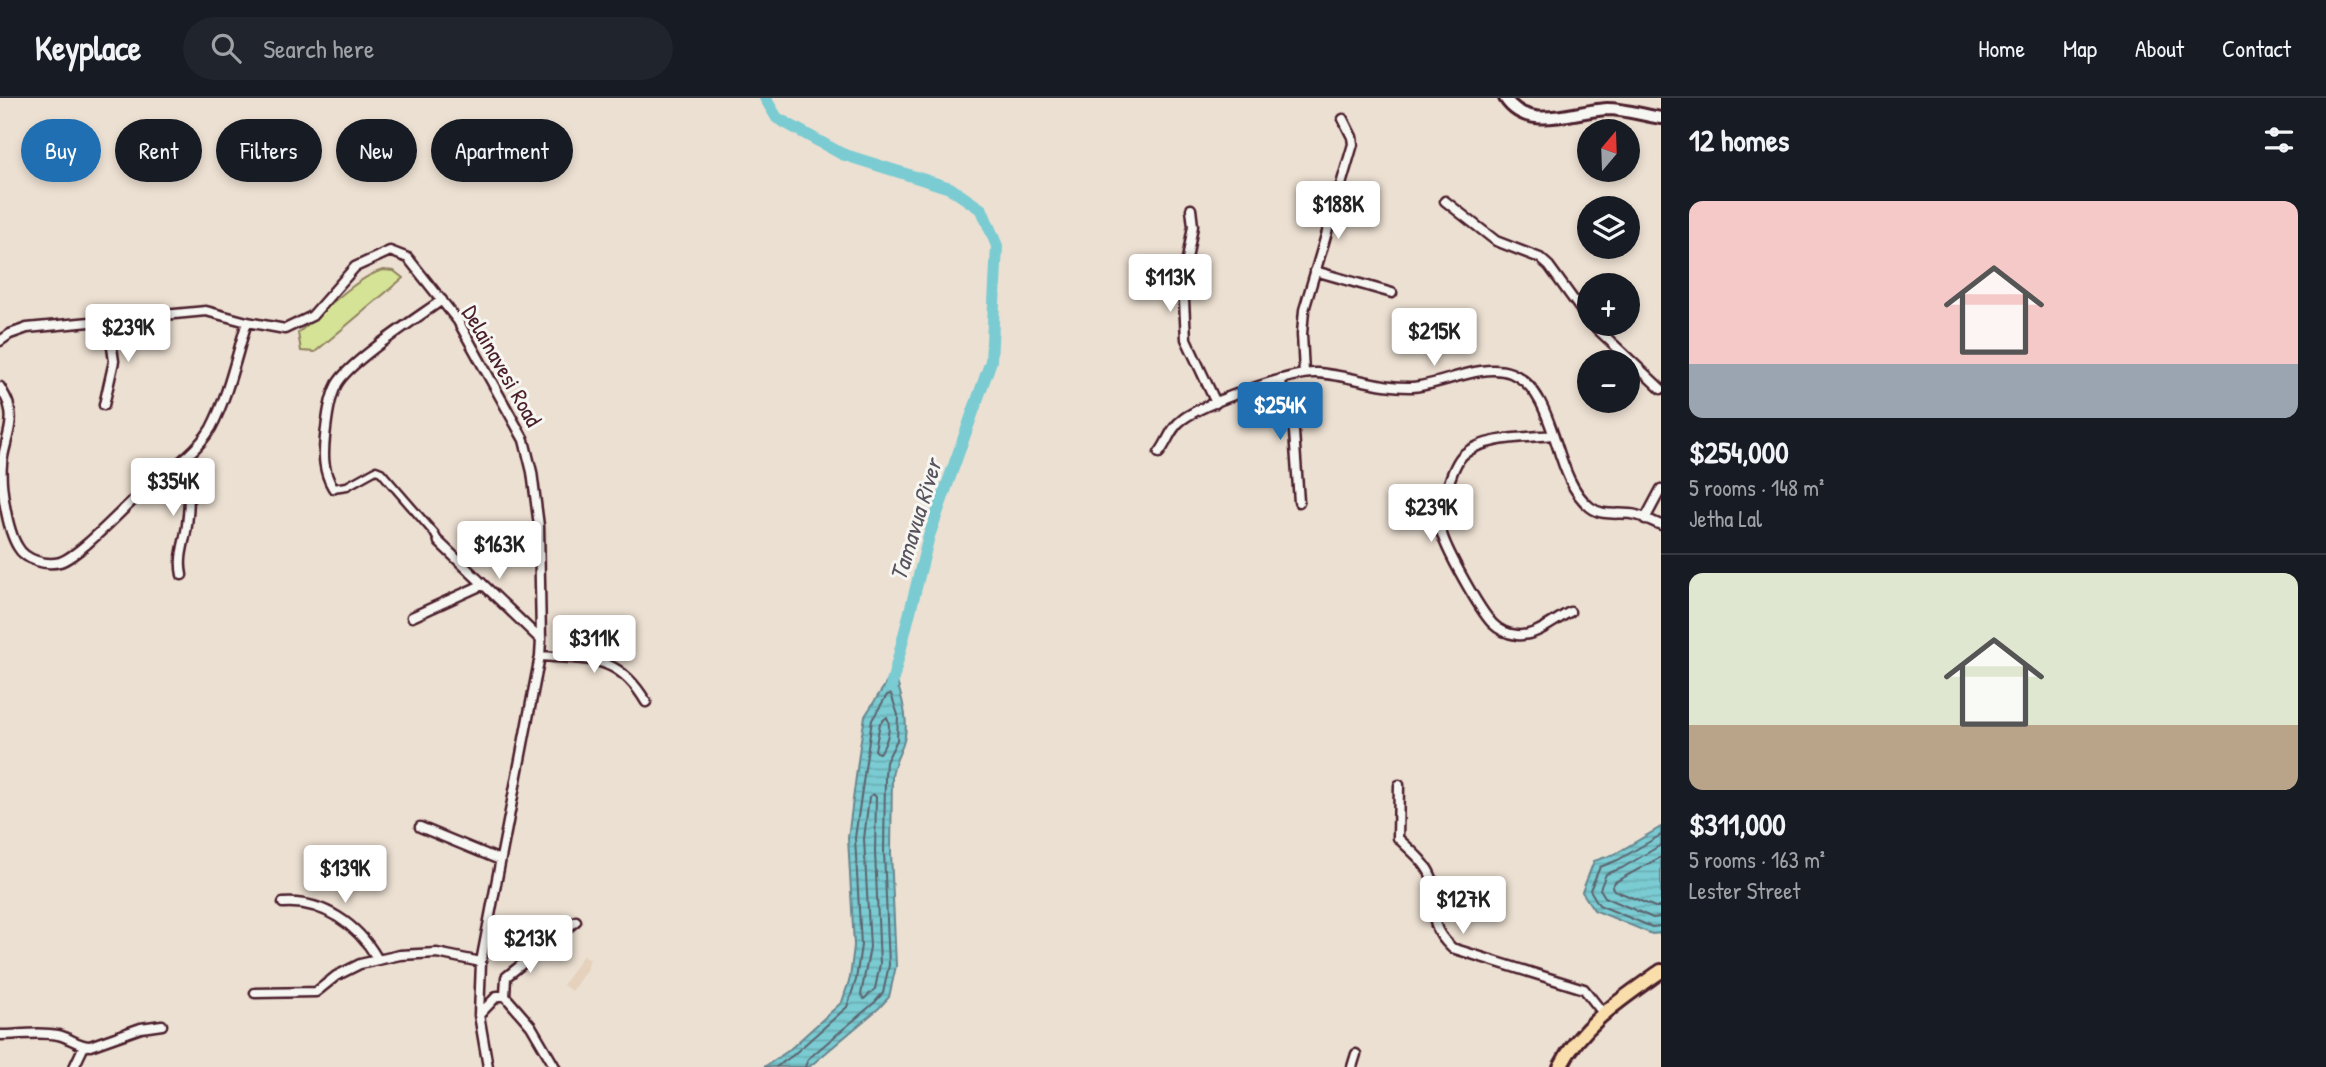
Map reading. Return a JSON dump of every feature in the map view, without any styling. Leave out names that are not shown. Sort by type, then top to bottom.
[{"type":"main road","points":[[1560,1067],[1567,1053],[1603,1013],[1661,971]]},
{"type":"street","points":[[1504,98],[1517,112],[1540,119],[1610,109],[1661,118]]},
{"type":"street","points":[[1304,373],[1303,317],[1352,149],[1352,137],[1343,119]]},
{"type":"street","points":[[1444,201],[1496,241],[1540,258],[1549,265],[1577,304]]},
{"type":"street","points":[[1191,209],[1193,226],[1183,282],[1186,339],[1216,403]]},
{"type":"street","name":"Delainavesi Road","points":[[0,341],[27,328],[206,311],[285,329],[312,316],[355,267],[390,251],[408,258],[458,321],[524,440],[533,472],[539,526],[540,656],[481,962],[479,1015],[488,1067]]},
{"type":"street","points":[[1315,271],[1392,293]]},
{"type":"street","points":[[442,300],[355,365],[338,382],[332,397],[324,447],[325,475],[333,488],[347,486],[376,470],[381,472],[439,542],[541,640]]},
{"type":"street","points":[[104,405],[113,366],[108,320]]},
{"type":"street","points":[[0,387],[10,408],[2,465],[12,533],[18,549],[24,555],[34,560],[60,562],[186,457],[210,429],[220,408],[247,322]]},
{"type":"street","points":[[1605,336],[1661,389]]},
{"type":"street","points":[[1159,453],[1181,419],[1280,379],[1304,373],[1414,387],[1463,375],[1492,371],[1510,373],[1528,386],[1543,407],[1569,478],[1589,506],[1608,514],[1624,513],[1661,525]]},
{"type":"street","points":[[1280,379],[1294,432],[1299,502]]},
{"type":"street","points":[[1553,435],[1490,442],[1465,453],[1453,472],[1443,507],[1441,527],[1453,557],[1485,614],[1495,626],[1509,634],[1525,635],[1570,612]]},
{"type":"street","points":[[182,575],[180,554],[187,524],[188,496],[186,457]]},
{"type":"street","points":[[1645,519],[1661,489]]},
{"type":"street","points":[[412,617],[482,585]]},
{"type":"street","points":[[540,656],[605,662],[618,669],[636,685],[646,702]]},
{"type":"street","points":[[1399,785],[1398,838],[1420,860],[1432,879],[1436,930],[1445,941],[1452,948],[1584,989],[1603,1013]]},
{"type":"street","points":[[420,827],[500,860]]},
{"type":"street","points":[[283,903],[304,904],[342,920],[363,937],[377,958]]},
{"type":"street","points":[[555,1067],[531,1026],[505,996],[506,977],[576,921]]},
{"type":"street","points":[[255,993],[316,992],[336,976],[377,958],[428,953],[481,962]]},
{"type":"street","points":[[479,1015],[497,996],[505,996]]},
{"type":"street","points":[[0,1035],[62,1035],[84,1046],[106,1042],[141,1028],[162,1025]]},
{"type":"street","points":[[74,1067],[84,1046]]},
{"type":"street","points":[[1352,1067],[1356,1054]]},
{"type":"shaded area","points":[[583,955],[590,960],[588,967],[572,991],[563,985]]},
{"type":"green space","points":[[384,270],[394,271],[403,278],[315,352],[301,351],[298,333],[351,287]]},
{"type":"water","points":[[894,671],[906,726],[892,777],[891,852],[896,966],[889,997],[809,1067],[764,1067],[788,1051],[842,1002],[850,978],[854,946],[848,838],[860,746],[865,716]]},
{"type":"water","points":[[1661,827],[1661,933],[1652,934],[1594,910],[1582,892],[1594,861],[1615,854]]},
{"type":"waterway","name":"Tamavua River","points":[[765,98],[777,118],[842,154],[950,188],[982,210],[997,246],[991,361],[929,536],[891,687]]}]
